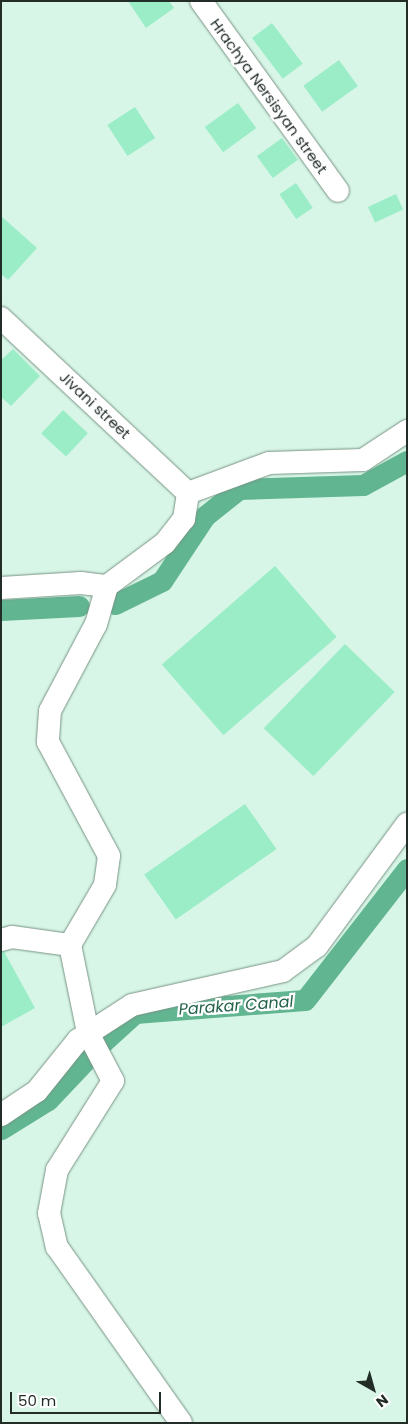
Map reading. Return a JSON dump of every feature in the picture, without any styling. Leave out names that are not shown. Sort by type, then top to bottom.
[{"type":"street","name":"Hrachya Nersisyan street","points":[[201,1],[338,191]]},
{"type":"street","name":"Jivani street","points":[[1,318],[188,493]]},
{"type":"street","points":[[181,1423],[57,1248],[49,1213],[57,1170],[113,1081],[88,1033],[70,945],[104,884],[109,856],[93,819],[60,772],[48,742],[50,711],[96,624],[107,586],[165,543],[184,519],[188,493],[269,463],[363,460],[407,431]]},
{"type":"street","points":[[1,588],[81,582],[107,586]]},
{"type":"street","points":[[1,1115],[37,1091],[88,1033],[132,1004],[283,971],[317,946],[407,824]]},
{"type":"street","points":[[1,940],[12,937],[70,945]]},
{"type":"building","points":[[128,1],[169,1],[174,8],[146,28]]},
{"type":"building","points":[[272,23],[303,64],[283,79],[252,38]]},
{"type":"building","points":[[339,60],[358,86],[322,112],[303,86]]},
{"type":"building","points":[[238,103],[256,128],[223,152],[205,127]]},
{"type":"building","points":[[135,107],[155,138],[127,156],[107,125]]},
{"type":"building","points":[[282,138],[298,160],[273,178],[257,156]]},
{"type":"building","points":[[296,183],[313,208],[296,219],[279,194]]},
{"type":"building","points":[[396,194],[403,209],[375,223],[368,207]]},
{"type":"building","points":[[1,216],[37,248],[8,280],[1,274]]},
{"type":"building","points":[[13,349],[40,376],[11,406],[1,397],[1,360]]},
{"type":"building","points":[[63,410],[88,433],[66,457],[41,433]]},
{"type":"building","points":[[275,566],[337,637],[223,735],[162,664]]},
{"type":"building","points":[[345,644],[395,692],[313,776],[264,728]]},
{"type":"building","points":[[245,804],[277,849],[176,920],[144,875]]},
{"type":"building","points":[[1,946],[35,1008],[1,1027]]},
{"type":"waterway","points":[[115,604],[162,581],[205,516],[239,489],[363,485],[407,461]]},
{"type":"waterway","points":[[1,610],[79,606]]},
{"type":"waterway","name":"Parakar Canal","points":[[102,1043],[135,1013],[305,1000],[407,869]]},
{"type":"waterway","name":"Parakar Canal","points":[[1,1129],[48,1100],[86,1060]]}]
